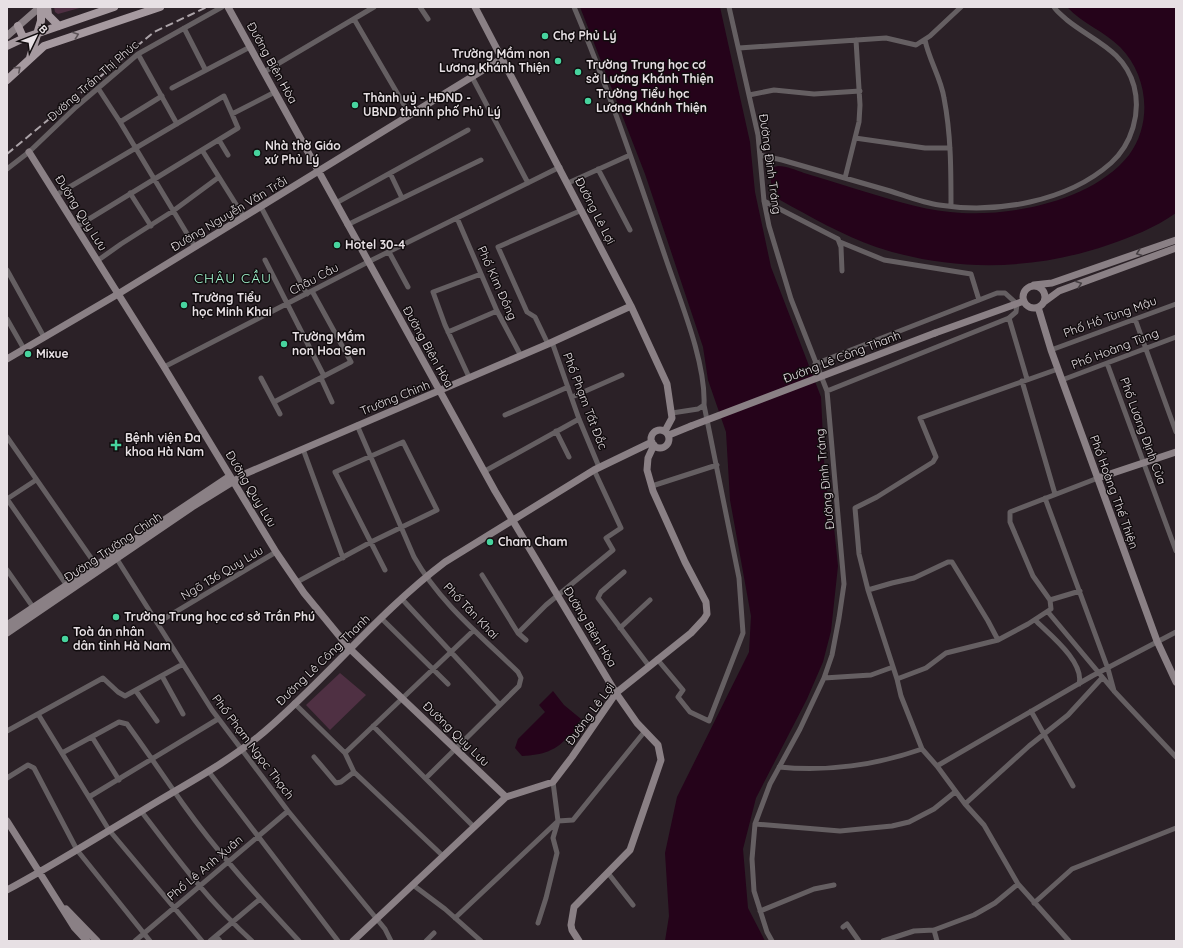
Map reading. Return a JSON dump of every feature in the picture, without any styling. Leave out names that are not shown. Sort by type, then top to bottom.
[{"type":"main road","points":[[30,59],[41,21],[41,7]]},
{"type":"main road","points":[[47,7],[48,16],[59,26]]},
{"type":"main road","points":[[7,46],[24,38],[114,7]]},
{"type":"main road","points":[[7,80],[44,46],[160,7]]},
{"type":"main road","points":[[18,26],[24,38],[34,44],[44,46]]},
{"type":"street","points":[[7,36],[41,7]]},
{"type":"street","name":"Đường Trần Thị Phúc","points":[[7,169],[29,152],[76,107],[138,54],[222,7]]},
{"type":"street","name":"Đường Biên Hòa","points":[[228,7],[484,471],[616,693],[644,731],[658,745],[661,760],[630,850],[574,907],[571,925],[572,930],[579,941]]},
{"type":"street","points":[[264,72],[374,7]]},
{"type":"street","points":[[420,7],[428,19]]},
{"type":"street","name":"Đường Lê Lợi","points":[[475,7],[501,59],[560,167],[631,306],[667,384],[672,413]]},
{"type":"street","points":[[574,7],[630,155],[693,337],[705,391],[704,405],[739,578],[744,633],[709,721],[690,712],[678,697],[683,690],[657,658]]},
{"type":"street","name":"Đường Đinh Tráng","points":[[729,7],[758,135],[764,201],[769,226],[789,293],[827,391],[844,584],[832,655],[824,678],[770,784],[755,824],[752,859],[753,883],[760,911],[767,932],[772,941]]},
{"type":"street","points":[[739,48],[890,38],[916,46],[925,40],[961,7]]},
{"type":"street","points":[[760,155],[939,205],[952,206],[979,207],[1011,205],[1056,194],[1093,178],[1115,160],[1131,134],[1138,109],[1134,85],[1116,54],[1101,42],[1077,28],[1054,7]]},
{"type":"street","points":[[354,19],[410,115]]},
{"type":"street","points":[[184,28],[205,69]]},
{"type":"street","points":[[845,178],[858,122],[860,91],[856,40]]},
{"type":"street","points":[[925,40],[928,55],[944,97],[950,148],[952,206]]},
{"type":"street","points":[[172,88],[205,69],[250,47]]},
{"type":"street","points":[[138,54],[177,124]]},
{"type":"street","name":"Đường Nguyễn Văn Trỗi","points":[[7,359],[118,294],[319,172],[501,59]]},
{"type":"street","points":[[472,77],[528,183]]},
{"type":"street","points":[[98,88],[195,247]]},
{"type":"street","points":[[749,95],[774,90],[814,94],[860,91]]},
{"type":"street","points":[[232,114],[275,92]]},
{"type":"street","points":[[120,122],[162,96]]},
{"type":"street","points":[[56,195],[224,96],[238,128],[76,227]]},
{"type":"street","points":[[336,202],[468,130]]},
{"type":"street","points":[[855,138],[925,148],[950,148]]},
{"type":"street","points":[[219,140],[228,155]]},
{"type":"street","points":[[202,150],[244,217]]},
{"type":"street","name":"Đường Quy Lưu","points":[[29,152],[164,367],[276,552],[297,582],[350,649],[506,797]]},
{"type":"street","points":[[568,183],[630,155]]},
{"type":"street","points":[[348,225],[481,160]]},
{"type":"street","name":"Châu Cầu","points":[[164,367],[368,262],[560,167]]},
{"type":"street","points":[[598,169],[630,230]]},
{"type":"street","points":[[390,173],[402,198]]},
{"type":"street","points":[[97,261],[174,211],[219,177]]},
{"type":"street","points":[[130,193],[150,226]]},
{"type":"street","points":[[764,201],[834,236],[840,242],[884,260],[971,274],[979,300]]},
{"type":"street","points":[[261,207],[351,362],[274,402]]},
{"type":"street","name":"Phố Phạm Tất Đắc","points":[[559,596],[613,550],[606,538],[621,528],[550,343],[535,317],[527,312],[498,247],[582,210]]},
{"type":"street","name":"Phố Kim Đồng","points":[[457,218],[497,311],[521,356]]},
{"type":"street","points":[[827,391],[1010,318],[1016,312],[1025,290],[1034,285],[1058,281],[1176,240]]},
{"type":"street","points":[[840,242],[842,271]]},
{"type":"street","points":[[816,364],[997,294],[1005,293],[1028,306],[1038,307],[1060,291],[1176,248]]},
{"type":"street","points":[[389,252],[408,287]]},
{"type":"street","points":[[265,260],[323,377],[332,402]]},
{"type":"street","points":[[7,270],[44,337]]},
{"type":"street","points":[[469,377],[448,332],[433,292],[481,274]]},
{"type":"street","points":[[1034,285],[1044,291],[1044,302]]},
{"type":"street","name":"Đường Lê Công Thanh","points":[[667,433],[691,426],[1020,302]]},
{"type":"street","name":"Phố Hồ Tùng Mậu","points":[[1051,350],[1176,304]]},
{"type":"street","name":"Trường Chinh","points":[[231,479],[521,356],[631,306]]},
{"type":"street","name":"Phố Hoàng Thế Thiện","points":[[1038,307],[1051,350],[1157,641],[1176,682]]},
{"type":"street","points":[[448,332],[497,311]]},
{"type":"street","points":[[1010,318],[1028,379]]},
{"type":"street","points":[[7,319],[24,349]]},
{"type":"street","points":[[1135,320],[1176,432]]},
{"type":"street","name":"Phố Hoàng Tùng","points":[[1062,380],[1176,337]]},
{"type":"street","name":"Phố Lương Định Của","points":[[1107,363],[1176,551]]},
{"type":"street","points":[[1058,369],[920,418],[936,457],[933,462],[877,497],[855,508],[859,554],[868,590],[894,667],[901,696],[922,749],[937,766],[955,792],[984,825],[1018,884],[1070,941]]},
{"type":"street","points":[[572,397],[622,376]]},
{"type":"street","points":[[261,378],[280,414]]},
{"type":"street","points":[[1022,381],[1055,494]]},
{"type":"street","points":[[505,414],[568,387]]},
{"type":"street","points":[[667,433],[659,430],[654,432],[652,437],[653,444],[660,448],[666,446],[669,441],[667,433],[672,413],[698,409],[704,405]]},
{"type":"street","points":[[484,471],[579,419]]},
{"type":"street","name":"Phố Tân Khai","points":[[357,425],[401,527],[425,577],[451,609],[518,672],[521,678],[519,686],[426,778]]},
{"type":"street","points":[[556,432],[568,457]]},
{"type":"street","points":[[7,437],[98,568]]},
{"type":"street","points":[[297,582],[371,542],[437,510],[403,442],[335,472],[371,542],[385,570]]},
{"type":"street","name":"Đường Lê Lợi","points":[[553,782],[616,693],[698,626],[704,619],[707,609],[706,602],[685,562],[652,486],[647,470],[648,458],[653,444]]},
{"type":"street","name":"Đường Lê Công Thanh","points":[[7,890],[39,873],[141,811],[176,792],[242,750],[294,703],[401,598],[445,562],[512,519],[597,468],[653,444]]},
{"type":"street","points":[[303,449],[343,558]]},
{"type":"street","points":[[897,679],[926,668],[946,653],[998,640],[1048,612],[1051,606],[1050,600],[1032,576],[1010,522],[1012,510],[1098,478],[1144,464],[1176,452]]},
{"type":"street","points":[[652,486],[716,465]]},
{"type":"street","name":"Đường Trường Chinh","points":[[7,633],[35,610],[179,512],[231,479]]},
{"type":"street","points":[[36,480],[7,499],[69,587]]},
{"type":"street","points":[[1045,498],[1108,669],[1114,691]]},
{"type":"street","name":"Ngõ 136 Quy Lưu","points":[[157,623],[276,552]]},
{"type":"street","name":"Phố Phạm Ngọc Thạch","points":[[115,556],[218,719],[288,811],[385,929],[391,941]]},
{"type":"street","points":[[868,590],[914,578],[948,562],[952,562],[998,640]]},
{"type":"street","points":[[7,570],[35,610]]},
{"type":"street","points":[[624,572],[601,592],[598,598],[649,666]]},
{"type":"street","points":[[482,575],[518,633],[526,640]]},
{"type":"street","points":[[1050,600],[1080,591]]},
{"type":"street","points":[[518,633],[546,605],[559,596]]},
{"type":"street","points":[[401,598],[500,705]]},
{"type":"street","points":[[620,628],[650,600]]},
{"type":"street","name":"Đường Trường Chinh","points":[[7,625],[35,610]]},
{"type":"street","points":[[1048,612],[1114,691],[1176,757]]},
{"type":"street","points":[[382,618],[448,684]]},
{"type":"street","points":[[1035,620],[1069,653],[1078,674],[1079,684]]},
{"type":"street","points":[[346,753],[474,630]]},
{"type":"street","points":[[965,804],[1044,734],[1068,716],[1108,669],[1176,632]]},
{"type":"street","points":[[7,731],[103,678],[124,696],[136,691],[183,664]]},
{"type":"street","points":[[824,678],[871,675],[894,667]]},
{"type":"street","points":[[162,676],[183,714]]},
{"type":"street","points":[[937,766],[1079,684],[1101,676]]},
{"type":"street","points":[[136,691],[157,721]]},
{"type":"street","points":[[294,703],[346,753],[354,772],[443,856]]},
{"type":"street","points":[[1032,711],[1073,786]]},
{"type":"street","points":[[38,714],[110,831],[202,941]]},
{"type":"street","points":[[89,797],[218,719]]},
{"type":"street","points":[[62,753],[120,722],[127,724],[228,862],[299,941]]},
{"type":"street","points":[[373,726],[474,827]]},
{"type":"street","points":[[455,918],[558,821],[573,820],[644,731]]},
{"type":"street","points":[[92,737],[119,780]]},
{"type":"street","points":[[779,767],[804,770],[844,767],[922,749]]},
{"type":"street","points":[[314,757],[336,783],[341,782],[354,772]]},
{"type":"street","points":[[7,778],[28,765],[34,768],[78,850],[150,941]]},
{"type":"street","points":[[209,772],[338,941]]},
{"type":"street","points":[[354,941],[506,797],[553,782],[558,821],[553,838],[557,853],[538,923]]},
{"type":"street","points":[[755,824],[840,831],[892,826],[909,822],[934,809],[955,792]]},
{"type":"street","points":[[141,811],[199,887],[232,923],[252,941]]},
{"type":"street","name":"Phố Lê Anh Xuân","points":[[135,941],[288,811]]},
{"type":"street","points":[[7,821],[74,927],[87,941]]},
{"type":"street","points":[[1034,903],[1072,869],[1176,828]]},
{"type":"street","points":[[608,873],[633,905]]},
{"type":"street","points":[[882,941],[914,932],[934,930],[974,915],[995,903],[1018,884]]},
{"type":"street","points":[[413,885],[455,918],[481,941]]},
{"type":"street","points":[[760,911],[814,889],[834,885]]},
{"type":"street","points":[[210,941],[260,899]]},
{"type":"street","points":[[59,902],[97,941]]},
{"type":"street","points":[[843,927],[847,924],[859,941]]},
{"type":"street","points":[[934,930],[937,941]]},
{"type":"street","points":[[426,941],[434,933]]},
{"type":"street","points":[[216,936],[220,941]]},
{"type":"shaded area","points":[[54,7],[83,7],[58,14],[55,12]]},
{"type":"shaded area","points":[[580,7],[720,7],[750,142],[755,192],[771,267],[821,397],[825,479],[834,527],[838,566],[831,631],[823,662],[807,699],[756,798],[743,849],[748,908],[765,941],[665,941],[669,916],[665,853],[677,797],[749,652],[751,616],[730,500],[726,432],[708,380],[703,347],[645,174]]},
{"type":"shaded area","points":[[1067,7],[1176,7],[1176,213],[1151,228],[1108,245],[1079,254],[1021,264],[963,264],[934,261],[876,247],[851,237],[815,219],[777,197],[771,184],[771,175],[774,167],[778,166],[791,168],[903,203],[938,211],[950,212],[997,212],[1022,209],[1071,195],[1093,185],[1113,171],[1129,155],[1137,142],[1142,129],[1144,100],[1137,71],[1120,47]]},
{"type":"shaded area","points":[[340,673],[366,695],[330,730],[306,705]]},
{"type":"shaded area","points":[[553,691],[564,705],[581,719],[577,725],[580,728],[572,736],[569,735],[559,745],[548,751],[536,755],[522,756],[515,748],[518,739],[545,712],[539,705]]},
{"type":"railway","points":[[7,154],[154,32],[207,7]]},
{"type":"place","name":"Chợ Phủ Lý","points":[[545,36]]},
{"type":"place","name":"Trường Mầm non Lương Khánh Thiện","points":[[558,61]]},
{"type":"place","name":"Trường Trung học cơ sở Lương Khánh Thiện","points":[[578,72]]},
{"type":"place","name":"Trường Tiểu học Lương Khánh Thiện","points":[[588,101]]},
{"type":"place","name":"Thành uỷ - HĐND - UBND thành phố Phủ Lý","points":[[355,105]]},
{"type":"place","name":"Nhà thờ Giáo xứ Phủ Lý","points":[[257,153]]},
{"type":"place","name":"Hotel 30-4","points":[[337,245]]},
{"type":"place","name":"Trường Tiểu học Minh Khai","points":[[184,305]]},
{"type":"place","name":"Trường Mầm non Hoa Sen","points":[[284,344]]},
{"type":"place","name":"Mixue","points":[[28,354]]},
{"type":"place","name":"Bệnh viện Đa khoa Hà Nam","points":[[116,445]]},
{"type":"place","name":"Cham Cham","points":[[490,542]]},
{"type":"place","name":"Trường Trung học cơ sở Trần Phú","points":[[116,617]]},
{"type":"place","name":"Toà án nhân dân tỉnh Hà Nam","points":[[65,639]]},
{"type":"district","name":"CHÂU CẦU","points":[[233,278]]}]
